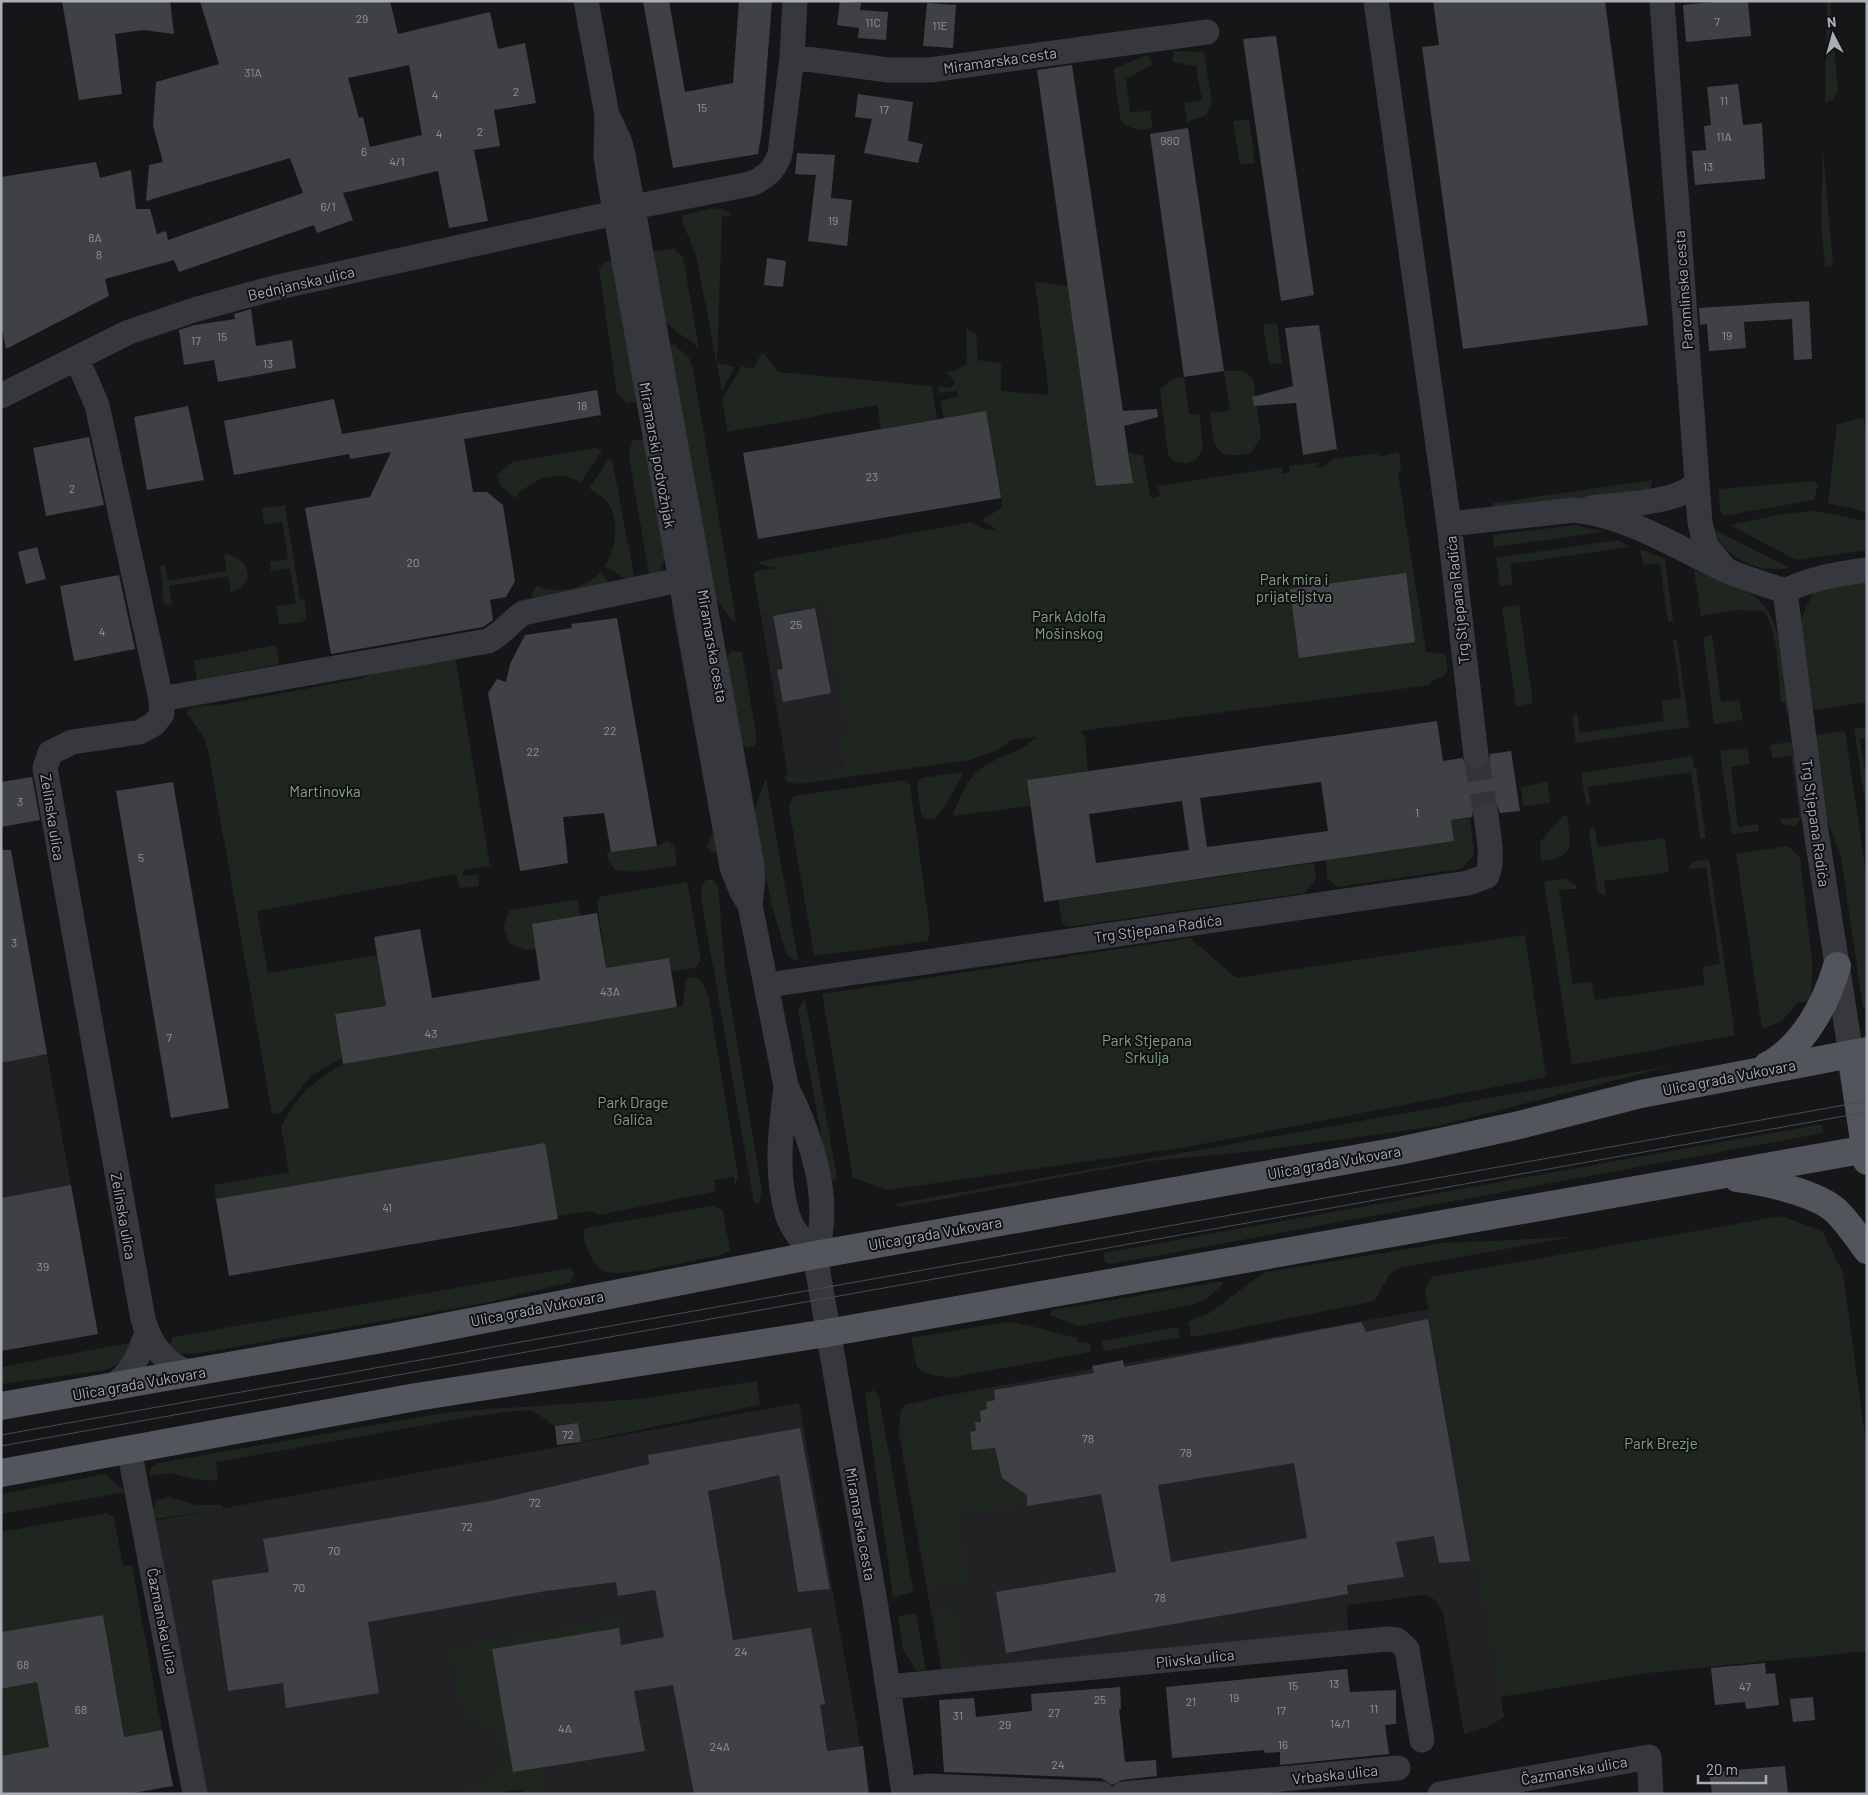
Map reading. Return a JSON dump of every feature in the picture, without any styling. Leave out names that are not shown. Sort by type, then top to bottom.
[{"type":"main road","points":[[1758,1071],[1786,1054],[1798,1042],[1827,994],[1837,966]]},
{"type":"main road","points":[[1,1473],[416,1397],[827,1333],[1866,1150],[1859,1052]]},
{"type":"main road","name":"Ulica grada Vukovara","points":[[1,1406],[192,1374],[815,1255],[1399,1151],[1515,1126],[1641,1094],[1859,1052]]},
{"type":"main road","points":[[1714,1176],[1766,1181],[1821,1201],[1834,1209],[1867,1250]]},
{"type":"street","name":"Miramarska cesta","points":[[586,1],[606,115],[619,140],[624,210],[751,860],[753,877],[750,905],[768,985],[786,1086],[780,1148],[784,1201],[787,1215],[795,1231],[815,1255]]},
{"type":"street","points":[[624,210],[750,184],[768,174],[776,165],[780,154],[792,57],[795,1]]},
{"type":"street","points":[[1376,1],[1449,524]]},
{"type":"street","name":"Paromlinska cesta","points":[[1662,1],[1696,484],[1702,536],[1712,557],[1726,570]]},
{"type":"street","name":"Miramarska cesta","points":[[792,57],[888,70],[930,70],[1207,32]]},
{"type":"street","name":"Bednjanska ulica","points":[[1,396],[129,332],[197,309],[274,288],[624,210]]},
{"type":"street","name":"Zelinska ulica","points":[[77,359],[97,405],[162,699],[162,714],[154,724],[140,732],[72,742],[50,753],[45,768],[118,1187],[147,1332],[161,1355],[170,1364],[192,1374]]},
{"type":"street","points":[[1574,510],[1670,497],[1690,490],[1696,484]]},
{"type":"street","name":"Trg Stjepana Radića","points":[[1476,756],[1449,524],[1574,510],[1615,518],[1726,570],[1785,591],[1816,832],[1837,966],[1859,1052]]},
{"type":"street","points":[[1785,591],[1806,581],[1827,575],[1867,570]]},
{"type":"street","points":[[162,699],[488,640],[501,634],[512,621],[524,613],[665,583]]},
{"type":"street","name":"Trg Stjepana Radića","points":[[768,985],[1468,883],[1487,876],[1490,868],[1491,858],[1486,815]]},
{"type":"street","name":"Miramarska cesta","points":[[786,1086],[797,1108],[812,1153],[823,1209],[822,1228],[815,1255],[904,1791]]},
{"type":"street","points":[[110,1388],[123,1380],[137,1361],[147,1332]]},
{"type":"street","name":"Čazmanska ulica","points":[[129,1450],[137,1483],[195,1794]]},
{"type":"street","name":"Plivska ulica","points":[[888,1687],[1392,1640],[1403,1643],[1408,1649],[1422,1740]]},
{"type":"street","name":"Čazmanska ulica","points":[[1440,1794],[1649,1757],[1651,1791]]},
{"type":"street","name":"Vrbaska ulica","points":[[1123,1794],[1398,1768]]},
{"type":"street","points":[[904,1791],[928,1786],[1102,1794]]},
{"type":"shaded area","points":[[824,605],[847,734],[839,736],[843,767],[788,775],[761,616]]},
{"type":"shaded area","points":[[47,1054],[98,1334],[1,1351],[1,1063]]},
{"type":"shaded area","points":[[1430,1309],[1478,1562],[1476,1563],[1504,1717],[1488,1727],[1464,1734],[1443,1612],[1434,1599],[1424,1595],[1347,1605],[1348,1635],[942,1672],[899,1435],[900,1411],[905,1405],[942,1396]]},
{"type":"shaded area","points":[[799,1403],[869,1794],[531,1794],[522,1787],[431,1794],[207,1794],[154,1521]]},
{"type":"green space","points":[[1827,1],[1830,1],[1838,91],[1834,99],[1825,103]]},
{"type":"green space","points":[[1174,51],[1204,52],[1212,104],[1206,115],[1187,122],[1184,103],[1202,100],[1196,66],[1172,62]]},
{"type":"green space","points":[[1147,55],[1154,64],[1126,79],[1130,112],[1150,111],[1153,128],[1136,129],[1121,121],[1113,69]]},
{"type":"green space","points":[[1249,119],[1255,163],[1240,165],[1233,121]]},
{"type":"green space","points":[[1823,149],[1833,266],[1825,267],[1821,224]]},
{"type":"green space","points":[[713,208],[725,210],[731,216],[722,216],[717,363],[735,367],[722,391],[696,255],[681,219],[684,215]]},
{"type":"green space","points":[[674,249],[683,257],[699,349],[668,324],[661,309],[652,251]]},
{"type":"green space","points":[[613,260],[637,402],[627,403],[617,394],[599,268],[605,262]]},
{"type":"green space","points":[[1035,282],[1068,286],[1096,486],[1133,482],[1129,453],[1143,456],[1151,498],[1160,496],[1158,486],[1282,467],[1283,474],[1290,472],[1289,466],[1320,462],[1315,468],[1325,466],[1333,459],[1380,453],[1378,457],[1399,452],[1401,471],[1398,473],[1426,652],[1445,654],[1448,670],[1443,677],[1430,682],[1431,685],[1080,731],[1085,737],[1088,771],[1027,780],[1030,806],[953,816],[965,788],[974,775],[986,765],[1025,746],[1036,737],[1011,740],[998,750],[970,760],[797,784],[788,782],[783,776],[843,767],[839,735],[846,733],[824,605],[761,616],[753,573],[780,568],[765,566],[757,562],[971,522],[986,530],[996,529],[981,520],[1002,508],[1001,498],[944,418],[940,401],[958,396],[957,391],[939,393],[938,386],[950,388],[955,382],[946,372],[957,370],[967,363],[966,328],[976,334],[978,360],[1001,364],[1001,391],[1049,395]]},
{"type":"green space","points":[[1277,323],[1282,363],[1269,364],[1263,324]]},
{"type":"green space","points":[[674,344],[689,358],[693,369],[736,620],[732,621],[713,595],[668,348]]},
{"type":"green space","points":[[763,352],[778,372],[932,386],[937,419],[881,429],[877,405],[728,432],[722,399],[742,366],[752,369]]},
{"type":"green space","points":[[1224,371],[1243,371],[1253,379],[1261,437],[1251,453],[1229,455],[1222,453],[1214,442],[1210,413],[1230,410]]},
{"type":"green space","points":[[1184,377],[1189,414],[1199,414],[1203,447],[1197,459],[1187,463],[1173,461],[1168,454],[1160,389],[1173,378]]},
{"type":"green space","points":[[1863,418],[1867,437],[1867,512],[1828,503],[1837,424]]},
{"type":"green space","points":[[632,440],[644,440],[667,553],[660,571],[649,574],[629,456]]},
{"type":"green space","points":[[596,448],[602,450],[581,482],[563,476],[545,478],[529,485],[515,498],[499,484],[497,475],[512,462]]},
{"type":"green space","points":[[609,459],[612,460],[634,575],[630,579],[624,578],[605,566],[615,540],[615,520],[608,503],[589,488]]},
{"type":"green space","points":[[1652,480],[1650,492],[1505,508],[1493,506],[1493,503]]},
{"type":"green space","points":[[1813,481],[1818,484],[1814,500],[1724,516],[1720,511],[1719,489]]},
{"type":"green space","points":[[285,505],[300,600],[304,599],[307,618],[302,622],[279,625],[276,607],[296,603],[290,568],[271,571],[270,562],[288,559],[282,522],[264,525],[262,508]]},
{"type":"green space","points":[[1814,511],[1867,521],[1867,550],[1796,560],[1730,525],[1784,514]]},
{"type":"green space","points":[[1576,525],[1604,532],[1494,547],[1493,535]]},
{"type":"green space","points":[[1717,531],[1790,568],[1768,569],[1746,563],[1728,551],[1714,532]]},
{"type":"green space","points":[[1618,540],[1630,547],[1511,564],[1512,584],[1500,586],[1496,558]]},
{"type":"green space","points":[[1640,549],[1665,559],[1673,621],[1668,622],[1660,564],[1644,565]]},
{"type":"green space","points":[[224,554],[236,557],[245,565],[248,576],[242,587],[231,593],[228,576],[169,586],[172,605],[164,604],[160,566],[165,565],[168,581],[227,571]]},
{"type":"green space","points":[[1694,570],[1740,588],[1754,596],[1764,606],[1777,632],[1781,648],[1788,710],[1786,713],[1785,702],[1781,702],[1773,630],[1764,611],[1736,610],[1701,616]]},
{"type":"green space","points":[[601,572],[610,584],[536,598],[531,596],[537,586],[554,590],[570,589],[586,583]]},
{"type":"green space","points":[[1867,577],[1867,702],[1813,710],[1800,621],[1813,593]]},
{"type":"green space","points":[[673,601],[716,833],[716,852],[714,853],[707,846],[713,834],[672,608]]},
{"type":"green space","points":[[1519,605],[1533,703],[1516,706],[1502,607]]},
{"type":"green space","points":[[1712,635],[1721,702],[1739,700],[1743,720],[1714,724],[1703,637]]},
{"type":"green space","points":[[1673,640],[1677,640],[1689,727],[1576,743],[1572,718],[1577,713],[1580,733],[1664,721],[1662,701],[1681,698]]},
{"type":"green space","points":[[276,645],[279,664],[197,680],[194,661]]},
{"type":"green space","points":[[731,651],[742,652],[757,741],[754,746],[747,748],[739,742],[725,661]]},
{"type":"green space","name":"Martinovka","points":[[455,656],[490,866],[463,870],[463,876],[478,874],[479,886],[460,888],[456,874],[257,911],[268,973],[377,955],[386,1006],[335,1014],[342,1058],[311,1076],[281,1113],[272,1114],[209,755],[204,737],[186,712],[193,707],[226,704],[362,678],[375,672]]},
{"type":"green space","points":[[1866,727],[1867,738],[1860,739],[1865,768],[1867,768],[1867,814],[1854,729]]},
{"type":"green space","points":[[1845,731],[1867,880],[1867,1008],[1863,1008],[1841,857],[1827,819],[1816,735]]},
{"type":"green space","points":[[1791,742],[1803,816],[1795,826],[1782,824],[1780,819],[1800,817],[1791,756],[1772,758],[1770,745]]},
{"type":"green space","points":[[1747,748],[1750,764],[1731,767],[1738,827],[1758,824],[1758,831],[1732,834],[1720,751]]},
{"type":"green space","points":[[1692,756],[1694,768],[1696,768],[1706,838],[1700,838],[1691,772],[1588,787],[1591,806],[1586,804],[1581,773]]},
{"type":"green space","points":[[961,772],[963,774],[947,803],[934,819],[925,819],[921,814],[917,784],[922,778]]},
{"type":"green space","points":[[766,778],[798,960],[794,960],[786,954],[772,906],[753,813]]},
{"type":"green space","points":[[905,780],[910,785],[930,930],[928,941],[814,956],[789,807],[793,796]]},
{"type":"green space","points":[[1547,782],[1550,803],[1523,806],[1521,787]]},
{"type":"green space","points":[[1563,816],[1567,816],[1570,835],[1569,848],[1566,853],[1560,856],[1541,861],[1540,842]]},
{"type":"green space","points":[[1470,818],[1474,855],[1461,869],[1337,887],[1327,878],[1326,860],[1454,841],[1451,820]]},
{"type":"green space","points":[[1594,826],[1598,847],[1665,838],[1669,872],[1604,881],[1606,896],[1598,893],[1589,832]]},
{"type":"green space","points":[[667,841],[675,846],[676,865],[634,872],[616,870],[608,861],[607,852],[657,846]]},
{"type":"green space","points":[[1788,846],[1800,858],[1812,961],[1811,1002],[1798,1002],[1782,1021],[1762,1029],[1736,854]]},
{"type":"green space","points":[[1709,859],[1735,1035],[1572,1065],[1544,881],[1565,879],[1577,886],[1576,889],[1559,890],[1573,984],[1591,982],[1595,1000],[1705,985],[1702,967],[1720,964],[1706,867],[1688,869],[1692,862]]},
{"type":"green space","points":[[1314,863],[1316,879],[1304,893],[1068,927],[1062,923],[1058,900]]},
{"type":"green space","points":[[706,880],[713,880],[718,886],[725,971],[762,1191],[759,1204],[754,1203],[702,903],[701,887]]},
{"type":"green space","points":[[687,882],[701,960],[695,968],[671,971],[669,958],[606,968],[597,901],[602,896]]},
{"type":"green space","points":[[574,900],[578,902],[580,916],[536,949],[526,950],[509,943],[503,926],[510,910]]},
{"type":"green space","name":"Park Stjepana Srkulja","points":[[1525,935],[1546,1077],[1187,1147],[888,1190],[853,1178],[822,994],[1190,938],[1236,978]]},
{"type":"green space","name":"Park Drage Galića","points":[[697,977],[703,984],[709,999],[738,1176],[735,1187],[734,1177],[714,1180],[716,1191],[600,1215],[592,1211],[557,1216],[216,1199],[214,1185],[289,1172],[281,1127],[300,1097],[314,1083],[343,1064],[683,1006],[686,978]]},
{"type":"green space","points":[[805,998],[837,1178],[833,1182],[827,1166],[798,1009]]},
{"type":"green space","points":[[1675,1065],[1437,1126],[1257,1151],[1150,1161],[899,1207],[895,1204]]},
{"type":"green space","points":[[1822,1124],[1823,1133],[1111,1264],[1105,1262],[1104,1253]]},
{"type":"green space","points":[[712,1206],[723,1210],[730,1251],[717,1256],[645,1270],[617,1273],[607,1272],[595,1264],[585,1242],[585,1228]]},
{"type":"green space","name":"Park Brezje","points":[[1781,1216],[1822,1231],[1843,1273],[1867,1451],[1867,1651],[1647,1673],[1500,1697],[1425,1288],[1432,1277]]},
{"type":"green space","points":[[1572,1237],[1399,1268],[1390,1274],[1374,1301],[1201,1336],[1191,1336],[1188,1323],[1193,1319],[1208,1314],[1263,1273],[1443,1243]]},
{"type":"green space","points":[[570,1268],[574,1273],[571,1282],[485,1303],[194,1354],[176,1353],[169,1346],[173,1337]]},
{"type":"green space","points":[[1223,1281],[1223,1284],[1209,1297],[1192,1305],[1079,1326],[1049,1315],[1053,1310]]},
{"type":"green space","points":[[1005,1322],[1018,1323],[1077,1338],[1078,1343],[1089,1342],[1091,1352],[948,1378],[926,1373],[917,1367],[911,1338]]},
{"type":"green space","points":[[1178,1327],[1180,1337],[1104,1351],[1102,1341]]},
{"type":"green space","points":[[129,1343],[130,1346],[121,1362],[105,1370],[1,1384],[1,1367]]},
{"type":"green space","points":[[757,1381],[760,1405],[581,1442],[578,1423],[555,1426],[532,1410],[506,1412],[216,1462],[218,1479],[209,1481],[170,1473],[150,1476],[150,1471],[154,1465],[159,1463],[449,1412],[639,1399]]},
{"type":"green space","points":[[873,1390],[879,1397],[913,1589],[910,1593],[893,1597],[865,1394]]},
{"type":"green space","points":[[994,1390],[995,1400],[986,1402],[987,1409],[980,1412],[981,1422],[975,1423],[976,1431],[970,1432],[972,1449],[995,1448],[1002,1478],[1027,1495],[1027,1506],[959,1515],[969,1583],[928,1589],[900,1424],[901,1414],[911,1404]]},
{"type":"green space","points":[[105,1474],[126,1492],[1,1514],[1,1494]]},
{"type":"green space","points":[[168,1497],[197,1505],[222,1505],[222,1509],[155,1519],[153,1511],[156,1501]]},
{"type":"green space","points":[[107,1513],[114,1518],[123,1566],[132,1565],[162,1730],[124,1737],[103,1615],[1,1632],[1,1532]]},
{"type":"green space","points":[[954,1604],[965,1665],[964,1668],[944,1672],[932,1609]]},
{"type":"green space","points":[[916,1613],[926,1671],[916,1670],[903,1650],[898,1616]]},
{"type":"green space","points":[[623,1617],[619,1628],[492,1649],[513,1772],[541,1768],[546,1794],[525,1794],[521,1790],[514,1790],[492,1794],[427,1794],[467,1788],[487,1780],[496,1771],[501,1762],[503,1752],[495,1734],[486,1727],[476,1723],[463,1722],[449,1648]]},
{"type":"green space","points":[[37,1682],[49,1747],[1,1756],[1,1689]]},
{"type":"building","points":[[62,1],[170,1],[174,34],[143,30],[115,34],[122,94],[79,100]]},
{"type":"building","points":[[200,1],[390,1],[398,34],[490,12],[498,49],[525,43],[536,103],[494,110],[500,146],[474,150],[488,221],[449,228],[438,171],[343,193],[353,220],[317,233],[314,225],[179,272],[174,260],[105,279],[109,296],[6,349],[1,324],[1,177],[96,162],[100,178],[131,170],[136,209],[150,209],[157,234],[166,231],[168,240],[303,193],[290,158],[146,201],[149,165],[163,162],[153,126],[156,82],[219,64]],"holes":[[[409,65],[422,135],[370,147],[363,117],[359,118],[348,78]]]},
{"type":"building","points":[[643,1],[669,1],[685,92],[733,83],[739,1],[772,1],[762,130],[758,154],[673,168]]},
{"type":"building","points":[[840,1],[861,3],[860,10],[888,12],[886,40],[858,38],[859,28],[837,25]]},
{"type":"building","points":[[1433,1],[1605,1],[1648,325],[1463,349],[1422,47],[1439,45]]},
{"type":"building","points":[[1748,1],[1751,36],[1686,42],[1683,5]]},
{"type":"building","points":[[927,3],[956,5],[953,48],[923,46]]},
{"type":"building","points":[[1276,36],[1314,295],[1281,301],[1243,39]]},
{"type":"building","points":[[1072,65],[1123,411],[1157,409],[1158,417],[1124,426],[1133,483],[1096,486],[1037,70]]},
{"type":"building","points":[[1738,84],[1743,125],[1762,123],[1765,179],[1695,185],[1692,151],[1706,150],[1704,126],[1711,125],[1707,87]]},
{"type":"building","points":[[858,94],[913,102],[908,141],[923,144],[918,163],[864,153],[872,119],[855,117]]},
{"type":"building","points":[[1188,128],[1224,371],[1184,377],[1150,134]]},
{"type":"building","points":[[797,153],[835,155],[831,198],[852,200],[847,246],[808,241],[816,175],[795,174]]},
{"type":"building","points":[[767,258],[786,261],[783,287],[764,285]]},
{"type":"building","points":[[1809,301],[1812,359],[1794,360],[1792,319],[1744,322],[1746,348],[1709,351],[1707,324],[1700,325],[1699,308]]},
{"type":"building","points":[[251,309],[256,346],[292,340],[296,368],[218,382],[214,360],[184,365],[179,330],[195,325],[235,319],[234,314]]},
{"type":"building","points":[[1319,325],[1337,449],[1303,455],[1296,403],[1254,406],[1252,397],[1293,386],[1285,328]]},
{"type":"building","points":[[597,390],[601,415],[464,439],[473,492],[487,492],[503,505],[515,581],[506,597],[490,600],[493,620],[483,627],[331,654],[305,508],[370,497],[391,452],[350,459],[349,454],[234,475],[224,421],[334,399],[342,434]]},
{"type":"building","points":[[188,406],[204,480],[147,490],[134,417]]},
{"type":"building","points":[[986,411],[1001,498],[758,539],[743,453]]},
{"type":"building","points":[[89,437],[104,505],[46,516],[33,448]]},
{"type":"building","points":[[37,547],[46,579],[26,584],[18,552]]},
{"type":"building","points":[[1406,573],[1415,642],[1299,658],[1290,589]]},
{"type":"building","points":[[119,575],[135,649],[74,661],[60,586]]},
{"type":"building","points":[[815,608],[831,693],[783,702],[777,670],[783,669],[773,616]]},
{"type":"building","points":[[617,618],[657,846],[611,852],[604,813],[563,817],[568,863],[520,871],[488,693],[497,679],[506,682],[510,664],[525,635],[572,628],[571,624]]},
{"type":"building","points":[[1437,721],[1443,761],[1462,758],[1470,769],[1478,770],[1489,762],[1490,754],[1511,751],[1520,811],[1500,813],[1498,807],[1492,802],[1478,803],[1473,810],[1472,817],[1451,820],[1454,841],[1044,902],[1027,780]],"holes":[[[1321,782],[1328,831],[1207,847],[1200,798]],[[1182,801],[1189,850],[1096,863],[1089,814]]]},
{"type":"building","points":[[32,777],[40,820],[1,827],[1,782]]},
{"type":"building","points":[[173,782],[229,1108],[171,1118],[116,791]]},
{"type":"building","points":[[1,850],[11,850],[47,1054],[1,1063]]},
{"type":"building","points":[[597,913],[606,968],[669,958],[677,1007],[343,1064],[335,1014],[386,1006],[374,937],[420,929],[432,998],[540,980],[532,924]]},
{"type":"building","points":[[545,1143],[558,1219],[229,1276],[216,1199]]},
{"type":"building","points":[[71,1185],[98,1334],[1,1351],[1,1198]]},
{"type":"building","points":[[1428,1319],[1470,1561],[1439,1563],[1434,1536],[1396,1542],[1404,1577],[1347,1585],[1348,1594],[1006,1653],[996,1592],[1116,1572],[1101,1494],[1027,1506],[1027,1495],[1002,1478],[995,1448],[972,1450],[970,1432],[976,1431],[975,1422],[981,1422],[980,1411],[987,1409],[986,1402],[995,1400],[994,1390],[1094,1373],[1092,1366],[1123,1360],[1124,1367],[1361,1322],[1366,1332]],"holes":[[[1294,1463],[1307,1538],[1171,1562],[1158,1485]]]},
{"type":"building","points":[[578,1423],[581,1442],[557,1445],[555,1426]]},
{"type":"building","points":[[800,1428],[830,1589],[798,1592],[779,1475],[708,1491],[733,1640],[811,1628],[825,1704],[820,1705],[827,1751],[863,1746],[869,1794],[694,1794],[673,1685],[634,1691],[645,1751],[513,1772],[492,1649],[619,1628],[621,1645],[664,1637],[655,1590],[618,1596],[616,1582],[546,1591],[368,1622],[379,1693],[286,1708],[283,1683],[228,1691],[212,1580],[269,1572],[263,1539],[490,1501],[649,1464],[648,1455]]},
{"type":"building","points":[[103,1615],[124,1737],[162,1730],[173,1786],[127,1794],[1,1794],[1,1756],[49,1747],[37,1682],[1,1689],[1,1632]]},
{"type":"building","points":[[1765,1663],[1766,1674],[1775,1673],[1779,1705],[1746,1709],[1745,1702],[1715,1705],[1711,1668]]},
{"type":"building","points":[[1347,1669],[1350,1692],[1396,1690],[1396,1724],[1385,1725],[1389,1754],[1280,1765],[1280,1752],[1265,1753],[1264,1750],[1172,1758],[1166,1687]]},
{"type":"building","points":[[1120,1687],[1121,1709],[1119,1709],[1125,1762],[1156,1760],[1157,1776],[1122,1780],[1112,1785],[1101,1778],[944,1772],[939,1700],[974,1698],[976,1717],[1032,1711],[1031,1694]]},
{"type":"building","points":[[1813,1697],[1815,1720],[1793,1722],[1790,1699]]},
{"type":"building","points":[[1785,1766],[1788,1794],[1712,1794],[1709,1772]]},
{"type":"tunnel","points":[[1476,756],[1486,815]]},
{"type":"tram line","points":[[1,1435],[1867,1101]]},
{"type":"tram line","points":[[1,1446],[1867,1112]]},
{"type":"park label","name":"Park mira i prijateljstva","points":[[1294,588]]},
{"type":"park label","name":"Park Adolfa Mošinskog","points":[[1069,624]]}]
